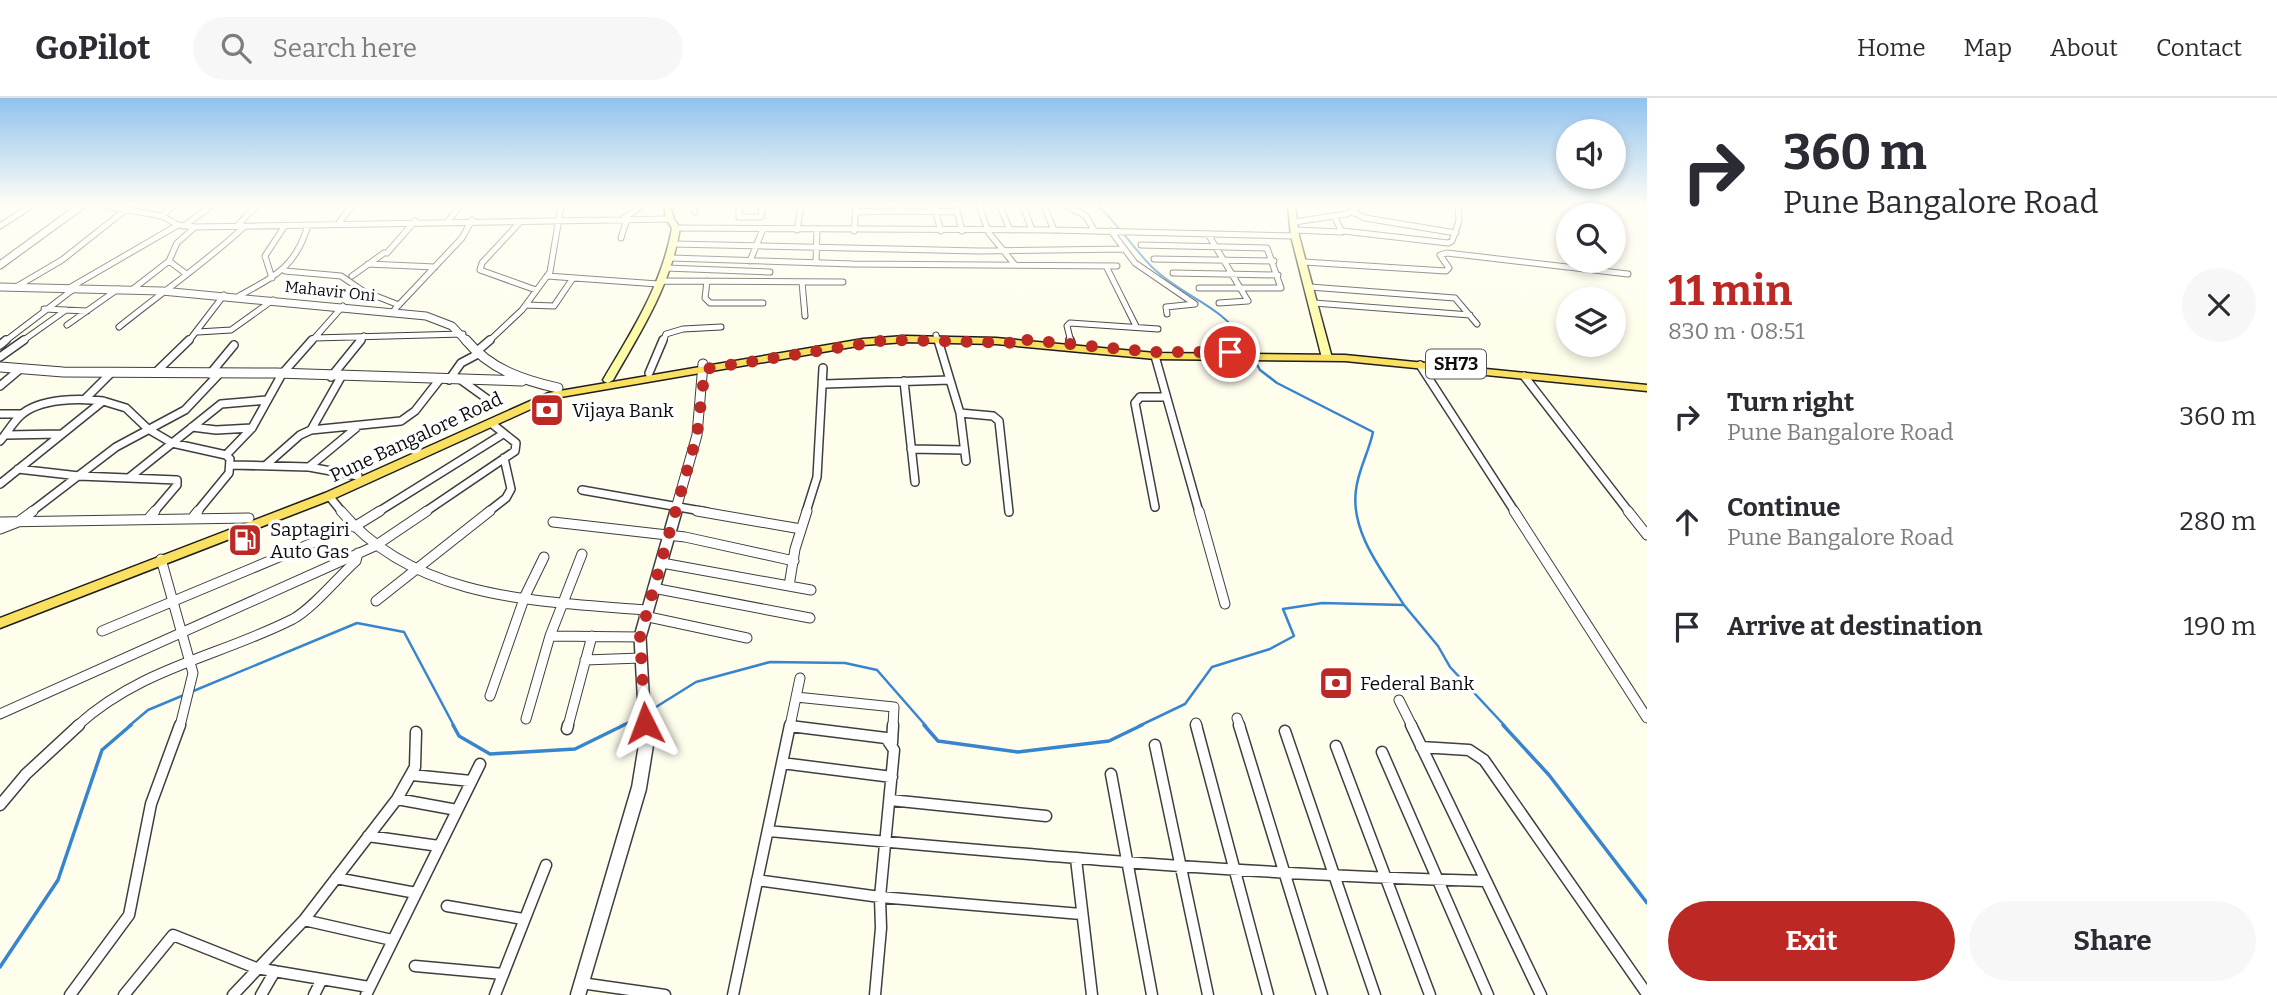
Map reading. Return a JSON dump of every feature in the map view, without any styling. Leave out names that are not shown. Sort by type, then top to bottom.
[{"type":"main road","points":[[608,380],[671,258],[673,248]]},
{"type":"main road","points":[[1300,248],[1327,355]]},
{"type":"main road","name":"Pune Bangalore Road","points":[[0,623],[329,496],[491,423],[507,412],[566,391],[813,348],[937,337],[1071,343],[1155,356],[1235,355]]},
{"type":"main road","name":"Pune Bangalore Road","points":[[1018,341],[1152,352],[1235,355]]},
{"type":"main road","name":"SH73","points":[[1235,355],[1327,355],[1647,382]]},
{"type":"main road","name":"SH73","points":[[1327,355],[1647,388]]},
{"type":"main road","name":"Pune Bangalore Road","points":[[0,614],[358,477],[558,388],[704,366]]},
{"type":"street","points":[[0,265],[23,248]]},
{"type":"street","points":[[16,287],[78,248]]},
{"type":"street","points":[[0,345],[74,287],[142,248]]},
{"type":"street","points":[[133,289],[169,261],[175,248]]},
{"type":"street","points":[[119,327],[185,273],[205,263],[220,248]]},
{"type":"street","points":[[270,248],[265,256],[272,278]]},
{"type":"street","points":[[239,296],[285,271],[302,248]]},
{"type":"street","points":[[352,276],[391,248]]},
{"type":"street","points":[[285,271],[341,276],[396,308],[453,248]]},
{"type":"street","points":[[496,248],[482,263],[480,270],[536,290]]},
{"type":"street","points":[[267,465],[300,435],[312,430],[390,424],[409,417],[461,363],[509,325],[547,276],[554,262],[554,248]]},
{"type":"street","points":[[750,261],[755,248]]},
{"type":"street","points":[[816,248],[816,263]]},
{"type":"street","points":[[843,248],[1124,249],[1135,263],[1195,304],[1164,308],[1167,314]]},
{"type":"street","points":[[1216,248],[1248,303],[1219,303]]},
{"type":"street","points":[[1199,288],[1279,290],[1274,261],[1267,248],[1263,248]]},
{"type":"street","points":[[1453,248],[1457,254]]},
{"type":"street","points":[[1002,250],[1016,265]]},
{"type":"street","points":[[1304,262],[1446,271],[1449,268],[1440,254],[1457,254],[1629,274]]},
{"type":"street","points":[[0,257],[10,257]]},
{"type":"street","points":[[671,258],[816,263],[1117,266]]},
{"type":"street","points":[[1154,259],[1274,261]]},
{"type":"street","points":[[169,261],[185,273]]},
{"type":"street","points":[[368,264],[435,267]]},
{"type":"street","points":[[1106,266],[1136,326]]},
{"type":"street","points":[[666,268],[770,272]]},
{"type":"street","points":[[1173,273],[1278,275]]},
{"type":"street","points":[[547,276],[659,282],[843,282]]},
{"type":"street","points":[[526,305],[554,306],[573,278]]},
{"type":"street","points":[[707,281],[705,298],[710,303],[763,303]]},
{"type":"street","points":[[802,282],[805,316]]},
{"type":"street","name":"Mahavir Oni","points":[[0,287],[133,289],[396,308],[457,326],[477,353],[526,381],[558,388]]},
{"type":"street","points":[[1310,287],[1452,297],[1478,324]]},
{"type":"street","points":[[67,325],[118,289]]},
{"type":"street","points":[[155,373],[198,332],[225,295]]},
{"type":"street","points":[[198,332],[231,330],[273,300]]},
{"type":"street","points":[[1314,303],[1470,315]]},
{"type":"street","points":[[226,455],[252,428],[282,374],[343,306]]},
{"type":"street","points":[[44,309],[87,311]]},
{"type":"street","points":[[0,358],[66,310]]},
{"type":"street","points":[[1071,343],[1067,327],[1070,323],[1158,329]]},
{"type":"street","points":[[649,373],[666,334],[682,329],[721,327]]},
{"type":"street","points":[[314,338],[463,334]]},
{"type":"street","points":[[312,430],[336,377],[364,336]]},
{"type":"street","points":[[937,337],[960,413],[965,461]]},
{"type":"street","points":[[0,529],[18,522],[116,447],[185,410],[234,345]]},
{"type":"street","points":[[1155,356],[1225,604]]},
{"type":"street","points":[[1419,365],[1647,718]]},
{"type":"street","points":[[665,995],[580,989],[639,788],[646,745],[640,637],[697,435],[704,366]]},
{"type":"street","points":[[0,367],[111,373],[282,374],[526,381]]},
{"type":"street","points":[[789,586],[801,529],[817,477],[823,368]]},
{"type":"street","points":[[0,386],[19,370]]},
{"type":"street","points":[[85,399],[111,373]]},
{"type":"street","points":[[1524,376],[1647,534]]},
{"type":"street","points":[[461,380],[490,401]]},
{"type":"street","points":[[824,384],[950,380]]},
{"type":"street","points":[[904,381],[915,482]]},
{"type":"street","points":[[1155,507],[1135,403],[1140,397],[1166,397]]},
{"type":"street","points":[[3,438],[22,414],[32,408],[85,399],[103,401],[126,408],[148,429],[172,443],[226,455],[232,465]]},
{"type":"street","points":[[130,477],[227,402],[267,400]]},
{"type":"street","points":[[0,484],[103,401]]},
{"type":"street","points":[[960,413],[993,416],[999,422],[1009,512]]},
{"type":"street","points":[[0,414],[22,414]]},
{"type":"street","points":[[0,714],[184,634],[375,546],[517,447],[491,423]]},
{"type":"street","points":[[192,427],[216,430],[252,428]]},
{"type":"street","points":[[309,467],[356,428]]},
{"type":"street","points":[[3,438],[61,434]]},
{"type":"street","points":[[354,527],[503,434]]},
{"type":"street","points":[[911,449],[964,450]]},
{"type":"street","points":[[376,601],[510,493],[504,458]]},
{"type":"street","points":[[232,465],[309,467],[358,477]]},
{"type":"street","points":[[194,516],[229,473],[232,465]]},
{"type":"street","points":[[18,468],[79,475],[169,479],[178,482],[149,518]]},
{"type":"street","points":[[582,490],[801,529]]},
{"type":"street","points":[[329,496],[354,527],[375,546],[413,569],[475,590],[645,612],[747,638]]},
{"type":"street","points":[[0,522],[194,516],[249,518]]},
{"type":"street","points":[[553,522],[669,535],[793,561]]},
{"type":"street","points":[[102,631],[322,539]]},
{"type":"street","points":[[0,805],[35,766],[104,702],[123,689],[303,612],[356,561],[358,553]]},
{"type":"street","points":[[526,719],[550,636],[582,554]]},
{"type":"street","points":[[490,696],[525,596],[544,557]]},
{"type":"street","points":[[70,995],[130,915],[151,804],[187,707],[193,673],[175,600],[161,559]]},
{"type":"street","points":[[662,563],[811,590]]},
{"type":"street","points":[[653,588],[810,618]]},
{"type":"street","points":[[550,636],[640,637]]},
{"type":"street","points":[[566,729],[592,636]]},
{"type":"street","points":[[585,660],[641,658]]},
{"type":"street","points":[[733,995],[800,678]]},
{"type":"street","points":[[796,697],[894,707],[892,778],[880,897],[881,928],[875,995]]},
{"type":"street","points":[[1399,700],[1541,995]]},
{"type":"street","points":[[1237,718],[1322,995]]},
{"type":"street","points":[[1196,723],[1268,995]]},
{"type":"street","points":[[790,726],[878,737],[892,743]]},
{"type":"street","points":[[1285,731],[1333,877],[1376,995]]},
{"type":"street","points":[[233,995],[304,920],[397,799],[412,775],[416,732]]},
{"type":"street","points":[[1155,745],[1208,995]]},
{"type":"street","points":[[1336,746],[1430,995]]},
{"type":"street","points":[[1421,747],[1469,750],[1484,760],[1647,994]]},
{"type":"street","points":[[1382,752],[1488,995]]},
{"type":"street","points":[[124,995],[173,935],[256,968],[322,979],[368,991],[480,764]]},
{"type":"street","points":[[782,764],[892,778]]},
{"type":"street","points":[[1111,774],[1152,995]]},
{"type":"street","points":[[412,775],[471,781]]},
{"type":"street","points":[[397,799],[457,810]]},
{"type":"street","points":[[890,800],[1046,816]]},
{"type":"street","points":[[768,831],[1129,864],[1333,877],[1438,877],[1485,881]]},
{"type":"street","points":[[368,836],[439,846]]},
{"type":"street","points":[[1076,859],[1092,995]]},
{"type":"street","points":[[495,995],[546,865]]},
{"type":"street","points":[[336,878],[416,893]]},
{"type":"street","points":[[757,880],[880,897],[1081,914]]},
{"type":"street","points":[[447,906],[523,919]]},
{"type":"street","points":[[304,920],[392,940]]},
{"type":"street","points":[[415,966],[503,974]]},
{"type":"street","points":[[261,995],[275,971]]},
{"type":"street","points":[[314,995],[322,979]]},
{"type":"waterway","points":[[1135,248],[1163,277],[1225,319],[1244,342]]},
{"type":"waterway","points":[[1243,340],[1260,370],[1277,383],[1373,432],[1357,483],[1355,506],[1370,551],[1404,605]]},
{"type":"waterway","points":[[1139,726],[1185,704],[1212,667],[1270,649],[1294,636],[1283,609],[1322,603],[1404,605]]},
{"type":"waterway","points":[[1404,605],[1438,646],[1450,667],[1505,726]]},
{"type":"waterway","points":[[191,692],[357,623],[404,632],[454,726]]},
{"type":"waterway","points":[[648,712],[696,682],[770,662],[845,663],[877,670],[926,726]]},
{"type":"waterway","points":[[129,726],[148,710],[184,695]]},
{"type":"waterway","points":[[621,726],[640,717]]},
{"type":"waterway","points":[[0,967],[58,880],[102,750],[131,725]]},
{"type":"waterway","points":[[453,725],[459,736],[490,754],[575,749],[624,725]]},
{"type":"waterway","points":[[924,725],[938,741],[1018,752],[1109,741],[1142,725]]},
{"type":"waterway","points":[[1503,725],[1549,775],[1647,903]]},
{"type":"place","name":"Vijaya Bank","points":[[547,410]]},
{"type":"place","name":"Saptagiri Auto Gas","points":[[245,540]]},
{"type":"place","name":"Federal Bank","points":[[1336,683]]},
{"type":"route","points":[[645,723],[640,637],[645,610],[662,563],[697,435],[705,369],[887,340],[937,339],[1018,343],[1018,339],[1152,352],[1230,352]]}]
